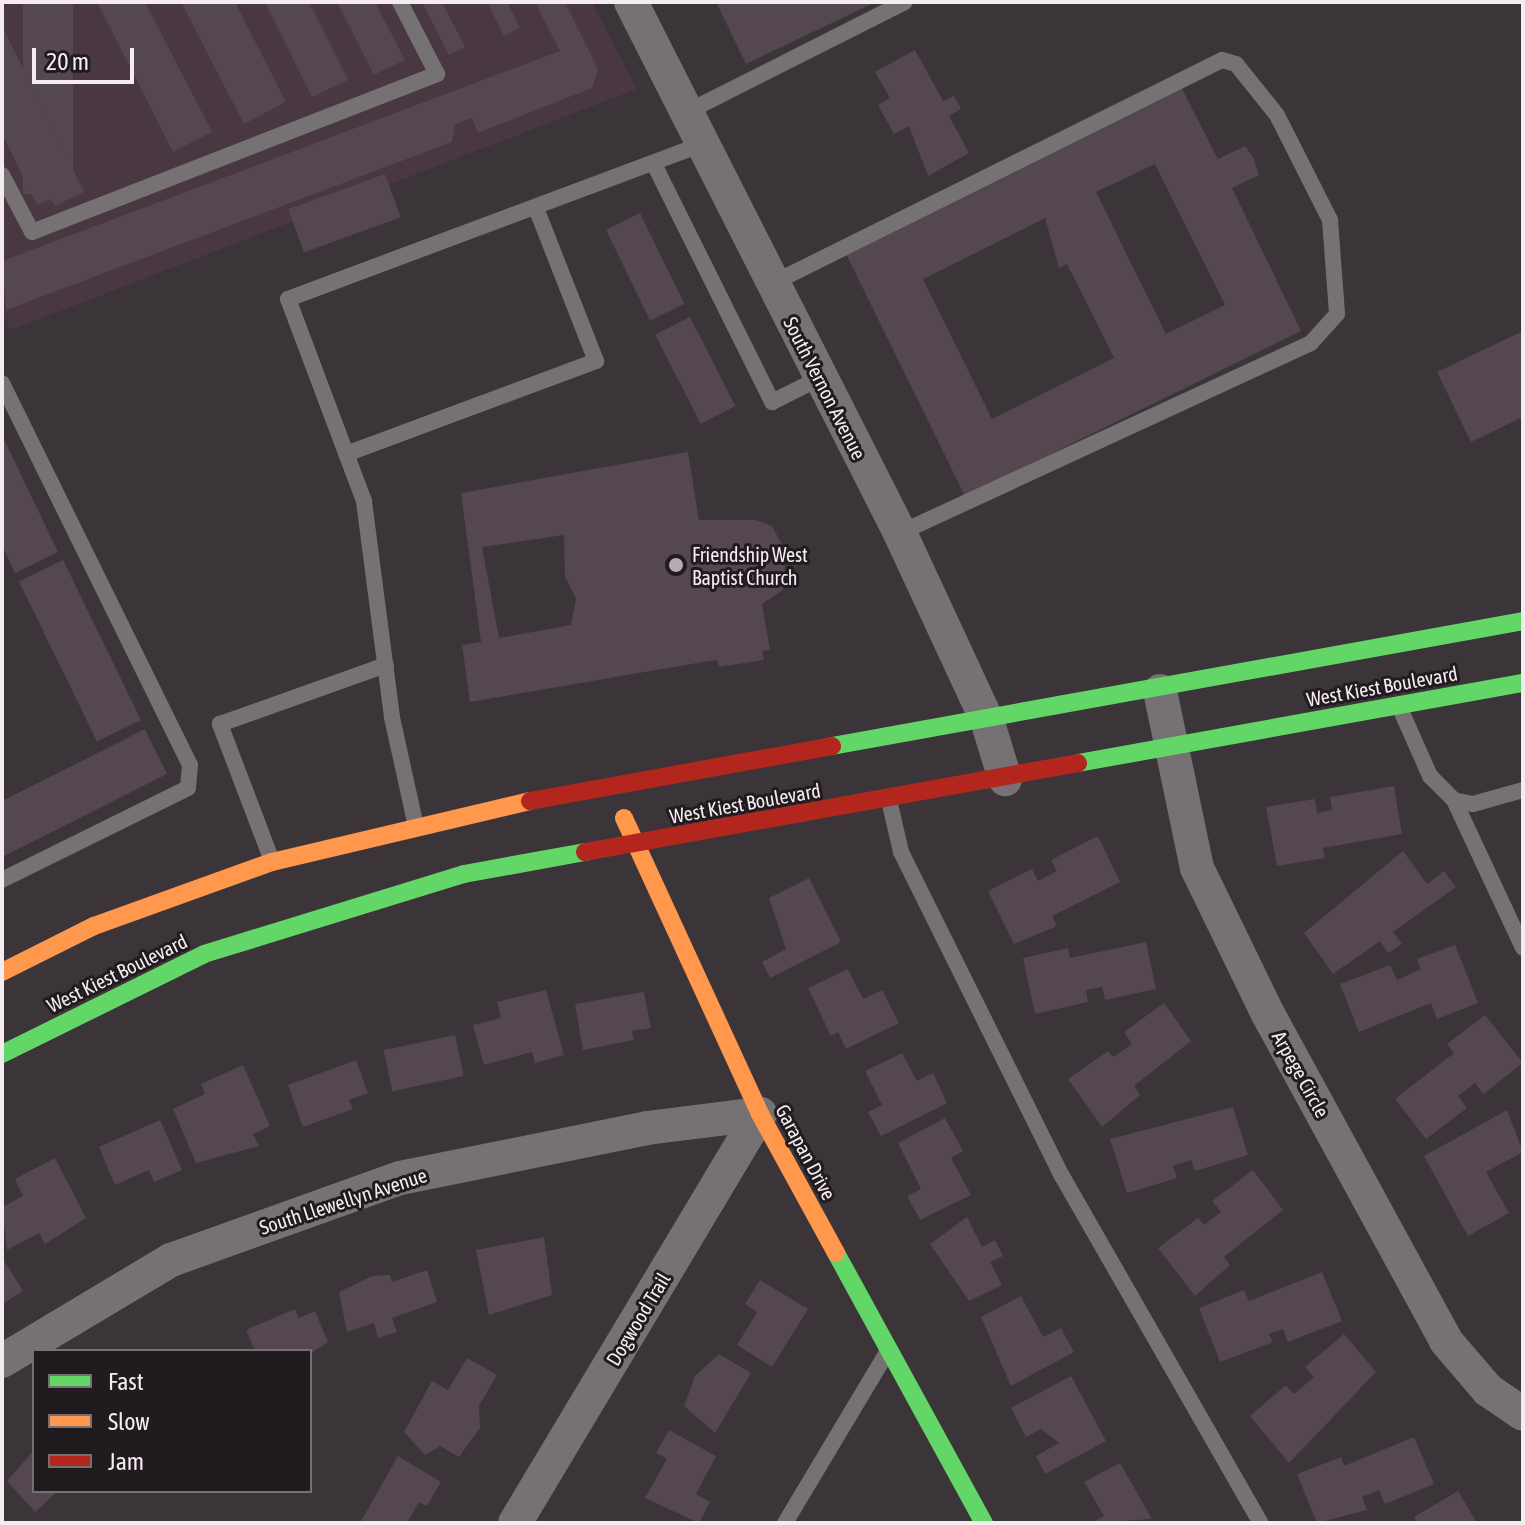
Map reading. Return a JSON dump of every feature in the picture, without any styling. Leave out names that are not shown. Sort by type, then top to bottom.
[{"type":"main road","name":"West Kiest Boulevard","points":[[2,972],[94,926],[272,862],[415,823],[611,791],[987,720],[1160,691],[1523,621]]},
{"type":"main road","name":"West Kiest Boulevard","points":[[2,1054],[204,954],[460,859],[637,844],[1523,683]]},
{"type":"main road","name":"Garapan Drive","points":[[611,791],[760,1114],[984,1523]]},
{"type":"main road","points":[[447,816],[460,859]]},
{"type":"street","name":"South Vernon Avenue","points":[[631,2],[900,533],[987,720],[1005,779]]},
{"type":"street","name":"Arpege Circle","points":[[1160,691],[1197,868],[1268,1014],[1446,1341],[1488,1390],[1523,1414]]},
{"type":"street","name":"South Llewellyn Avenue","points":[[2,1361],[171,1260],[400,1178],[647,1128],[760,1114]]},
{"type":"street","name":"Dogwood Trail","points":[[515,1523],[760,1114]]},
{"type":"lane","points":[[2,175],[32,232],[437,74],[400,2]]},
{"type":"lane","points":[[687,112],[905,2]]},
{"type":"lane","points":[[773,283],[1222,60],[1236,64],[1277,115],[1330,220],[1337,314],[1311,343],[900,533]]},
{"type":"lane","points":[[415,823],[386,665],[364,501],[288,299],[702,144]]},
{"type":"lane","points":[[654,164],[772,402],[820,378]]},
{"type":"lane","points":[[346,454],[596,361],[536,208]]},
{"type":"lane","points":[[2,383],[190,765],[188,788],[2,880]]},
{"type":"lane","points":[[272,862],[220,724],[386,665]]},
{"type":"lane","points":[[1398,705],[1430,776],[1454,800],[1523,948]]},
{"type":"lane","points":[[1454,800],[1473,804],[1523,790]]},
{"type":"lane","points":[[889,800],[901,852],[1062,1176],[1261,1523]]},
{"type":"lane","points":[[785,1523],[889,1349]]},
{"type":"shaded area","points":[[2,2],[592,2],[637,89],[11,330],[2,312]]},
{"type":"building","points":[[23,2],[73,2],[73,194],[23,194]]},
{"type":"building","points":[[97,2],[145,2],[212,132],[173,152]]},
{"type":"building","points":[[181,2],[235,2],[286,102],[244,124]]},
{"type":"building","points":[[265,2],[309,2],[348,80],[312,97]]},
{"type":"building","points":[[337,2],[375,2],[405,60],[374,75]]},
{"type":"building","points":[[422,2],[442,2],[465,47],[449,55]]},
{"type":"building","points":[[487,2],[507,2],[520,28],[504,36]]},
{"type":"building","points":[[535,2],[565,2],[598,69],[592,88],[478,133],[472,118],[455,124],[452,142],[6,310],[2,261],[560,51]]},
{"type":"building","points":[[716,2],[876,2],[746,64]]},
{"type":"building","points":[[2,26],[84,192],[55,206],[51,199],[37,205],[2,134]]},
{"type":"building","points":[[915,50],[943,101],[954,96],[961,109],[949,116],[969,153],[928,176],[909,126],[894,134],[878,105],[890,98],[875,72]]},
{"type":"building","points":[[1181,87],[1218,159],[1245,146],[1253,157],[1259,175],[1232,188],[1301,331],[965,496],[845,252]],"holes":[[[1155,164],[1225,305],[1166,334],[1096,192]],[[1045,218],[1059,268],[1067,264],[1114,358],[992,419],[923,279]]]},
{"type":"building","points":[[385,174],[401,217],[304,252],[288,209]]},
{"type":"building","points":[[640,213],[684,304],[650,320],[606,230]]},
{"type":"building","points":[[690,317],[735,406],[701,424],[655,335]]},
{"type":"building","points":[[1523,331],[1523,423],[1521,418],[1471,442],[1437,372]]},
{"type":"building","points":[[2,435],[58,552],[15,573],[2,545]]},
{"type":"building","name":"Friendship West Baptist Church","points":[[688,452],[699,520],[756,520],[772,526],[786,552],[783,590],[762,604],[770,650],[762,651],[764,660],[719,667],[717,660],[703,662],[470,702],[462,645],[481,642],[461,493]],"holes":[[[564,535],[565,577],[576,598],[571,625],[499,638],[482,547]]]},
{"type":"building","points":[[63,560],[141,720],[97,741],[19,581]]},
{"type":"building","points":[[145,729],[167,774],[2,857],[2,801]]},
{"type":"building","points":[[1394,786],[1402,834],[1323,848],[1325,858],[1277,866],[1266,807],[1315,799],[1317,813],[1332,810],[1330,797]]},
{"type":"building","points":[[1098,836],[1120,882],[1052,916],[1057,926],[1014,944],[988,891],[1032,869],[1038,881],[1057,871],[1051,860]]},
{"type":"building","points":[[1403,851],[1427,884],[1444,871],[1456,887],[1393,932],[1402,944],[1388,953],[1380,941],[1333,974],[1304,933]]},
{"type":"building","points":[[809,878],[841,942],[770,978],[762,962],[786,949],[769,898]]},
{"type":"building","points":[[1146,942],[1156,989],[1105,1000],[1102,987],[1086,990],[1088,1002],[1035,1014],[1023,958],[1068,948],[1070,958]]},
{"type":"building","points":[[1455,945],[1478,1003],[1437,1019],[1431,1003],[1359,1032],[1340,984],[1390,965],[1397,980],[1421,969],[1417,959]]},
{"type":"building","points":[[848,969],[863,999],[882,990],[899,1023],[846,1049],[838,1032],[831,1036],[808,988]]},
{"type":"building","points":[[546,990],[564,1055],[535,1063],[532,1052],[484,1065],[473,1025],[501,1018],[497,1002]]},
{"type":"building","points":[[644,992],[651,1028],[632,1031],[634,1040],[583,1050],[575,1004]]},
{"type":"building","points":[[1164,1003],[1191,1041],[1134,1086],[1140,1095],[1102,1127],[1068,1079],[1108,1051],[1113,1057],[1132,1044],[1124,1032]]},
{"type":"building","points":[[1485,1015],[1523,1063],[1483,1094],[1475,1083],[1458,1096],[1467,1108],[1426,1139],[1395,1099],[1454,1053],[1447,1044]]},
{"type":"building","points":[[455,1035],[464,1076],[392,1091],[384,1050]]},
{"type":"building","points":[[902,1053],[917,1081],[933,1073],[947,1103],[881,1136],[868,1112],[882,1105],[865,1071]]},
{"type":"building","points":[[356,1060],[368,1093],[349,1100],[353,1109],[303,1127],[288,1085]]},
{"type":"building","points":[[243,1065],[270,1126],[253,1134],[259,1146],[196,1163],[173,1109],[205,1094],[201,1084]]},
{"type":"building","points":[[1233,1107],[1248,1155],[1195,1171],[1191,1160],[1173,1166],[1177,1178],[1127,1193],[1110,1139]]},
{"type":"building","points":[[1507,1110],[1523,1152],[1486,1172],[1509,1213],[1468,1236],[1424,1156]]},
{"type":"building","points":[[945,1118],[963,1151],[951,1158],[971,1195],[920,1220],[907,1196],[921,1189],[898,1143]]},
{"type":"building","points":[[160,1120],[182,1170],[154,1182],[149,1170],[115,1185],[99,1147]]},
{"type":"building","points":[[55,1158],[86,1218],[45,1244],[39,1233],[7,1250],[2,1207],[23,1196],[15,1179]]},
{"type":"building","points":[[1253,1170],[1283,1210],[1224,1257],[1230,1265],[1195,1296],[1158,1248],[1198,1218],[1204,1225],[1221,1212],[1212,1201]]},
{"type":"building","points":[[967,1217],[982,1247],[995,1240],[1003,1256],[990,1262],[1002,1285],[969,1301],[930,1244]]},
{"type":"building","points":[[544,1237],[552,1295],[489,1315],[476,1250]]},
{"type":"building","points":[[5,1262],[23,1291],[2,1304],[2,1265]]},
{"type":"building","points":[[427,1270],[437,1302],[392,1318],[397,1332],[378,1338],[374,1323],[347,1332],[339,1292],[372,1276],[390,1275],[392,1282]]},
{"type":"building","points":[[1322,1272],[1342,1321],[1288,1342],[1283,1329],[1269,1334],[1273,1342],[1220,1362],[1199,1308],[1244,1290],[1249,1301]]},
{"type":"building","points":[[760,1280],[808,1309],[772,1367],[737,1345],[757,1312],[745,1304]]},
{"type":"building","points":[[1021,1296],[1043,1337],[1061,1328],[1074,1352],[1011,1386],[981,1317]]},
{"type":"building","points":[[295,1309],[299,1318],[315,1311],[328,1342],[312,1352],[312,1349],[254,1349],[246,1330]]},
{"type":"building","points":[[1344,1334],[1376,1372],[1289,1463],[1250,1416],[1286,1385],[1294,1394],[1314,1377],[1305,1367]]},
{"type":"building","points":[[719,1354],[751,1373],[715,1433],[684,1406],[695,1376]]},
{"type":"building","points":[[467,1358],[497,1375],[479,1406],[480,1428],[459,1457],[440,1446],[425,1455],[404,1432],[432,1381],[448,1390]]},
{"type":"building","points":[[1071,1376],[1106,1441],[1045,1474],[1036,1456],[1059,1443],[1041,1429],[1026,1437],[1011,1408]]},
{"type":"building","points":[[669,1430],[716,1456],[696,1494],[710,1502],[699,1523],[645,1498],[667,1459],[656,1453]]},
{"type":"building","points":[[1414,1437],[1434,1484],[1385,1504],[1379,1490],[1362,1497],[1367,1510],[1317,1523],[1297,1474],[1341,1457],[1344,1466]]},
{"type":"building","points":[[32,1452],[32,1493],[56,1493],[35,1512],[7,1481]]},
{"type":"building","points":[[398,1456],[441,1482],[427,1506],[419,1502],[407,1523],[360,1523]]},
{"type":"building","points":[[1120,1463],[1152,1519],[1091,1523],[1104,1516],[1084,1482]]},
{"type":"building","points":[[1458,1491],[1477,1523],[1417,1523],[1414,1517]]},
{"type":"traffic: fast","points":[[832,746],[1523,621]]},
{"type":"traffic: fast","points":[[1078,763],[1523,683]]},
{"type":"traffic: fast","points":[[2,1054],[204,954],[464,874],[585,852]]},
{"type":"traffic: fast","points":[[836,1253],[984,1523]]},
{"type":"traffic: slow","points":[[2,972],[94,926],[272,862],[530,801]]},
{"type":"traffic: slow","points":[[624,818],[760,1114],[836,1253]]},
{"type":"traffic: jam","points":[[530,801],[832,746]]},
{"type":"traffic: jam","points":[[585,852],[1078,763]]},
{"type":"place","name":"Friendship West Baptist Church","points":[[676,565]]}]
